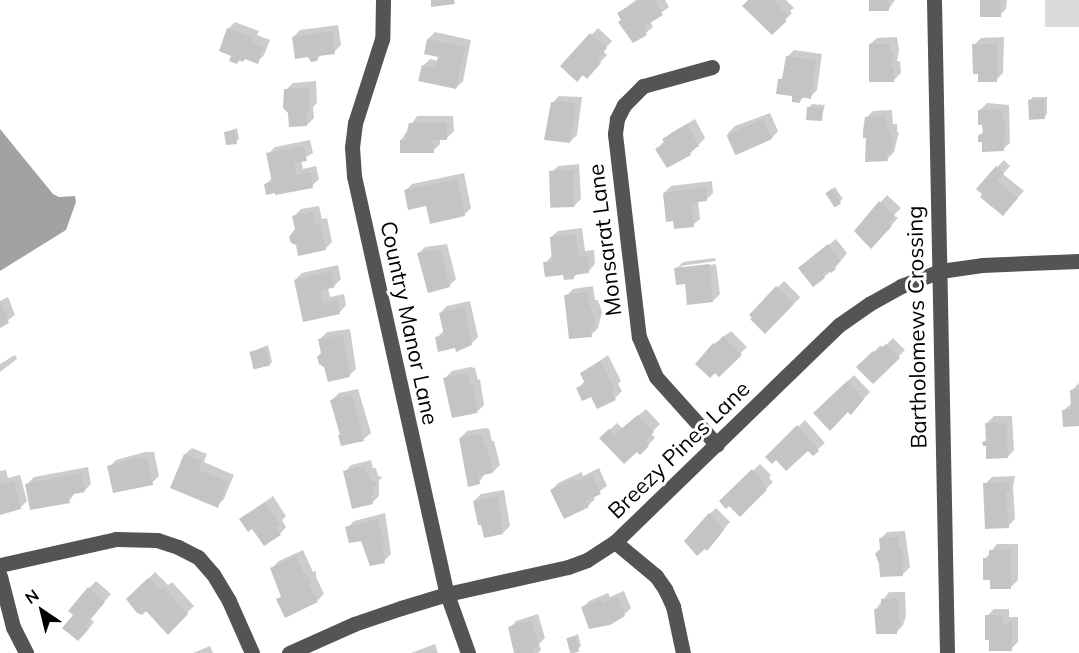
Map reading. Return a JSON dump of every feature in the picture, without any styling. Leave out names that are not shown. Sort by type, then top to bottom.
[{"type":"street","name":"Country Manor Lane","points":[[383,0],[382,39],[355,123],[352,147],[354,176],[447,594],[468,653]]},
{"type":"street","name":"Bartholomews Crossing","points":[[934,0],[947,653]]},
{"type":"street","name":"Monsarat Lane","points":[[712,67],[643,86],[624,105],[617,119],[615,134],[639,336],[656,376],[717,445]]},
{"type":"street","name":"Breezy Pines Lane","points":[[289,653],[354,624],[447,594],[568,567],[587,560],[615,542],[839,325],[869,304],[901,286],[940,271],[992,264],[1079,261]]},
{"type":"street","points":[[0,565],[116,539],[157,540],[178,547],[198,557],[213,574],[230,601],[252,653]]},
{"type":"street","points":[[615,542],[656,576],[665,589],[673,606],[683,653]]},
{"type":"street","points":[[0,576],[12,627],[26,653]]},
{"type":"shaded area","points":[[1045,0],[1079,0],[1079,27],[1045,27]]},
{"type":"shaded area","points":[[0,129],[53,194],[59,197],[75,196],[76,202],[66,230],[0,271]]},
{"type":"building","points":[[431,0],[454,0],[455,4],[431,7]]},
{"type":"building","points":[[639,0],[654,0],[663,15],[643,27],[647,35],[633,43],[618,22],[621,20],[617,13]]},
{"type":"building","points":[[748,0],[773,0],[788,16],[784,19],[787,21],[772,35],[742,6]]},
{"type":"building","points":[[869,0],[889,0],[889,11],[869,11]]},
{"type":"building","points":[[980,0],[1001,0],[1001,17],[980,17]]},
{"type":"building","points":[[227,28],[253,38],[251,42],[264,47],[258,64],[245,59],[243,62],[239,60],[237,64],[229,61],[231,56],[219,51]]},
{"type":"building","points":[[332,31],[335,54],[319,56],[317,61],[311,62],[308,57],[295,59],[292,37]]},
{"type":"building","points":[[590,33],[607,48],[597,59],[601,63],[587,79],[583,75],[577,82],[560,66]]},
{"type":"building","points":[[427,39],[465,47],[456,89],[418,81],[422,65],[435,68],[438,57],[424,54]]},
{"type":"building","points":[[869,44],[890,44],[890,53],[893,53],[891,67],[894,67],[894,82],[869,82]]},
{"type":"building","points":[[972,44],[998,44],[997,82],[978,82],[978,74],[973,74]]},
{"type":"building","points":[[786,56],[816,60],[811,99],[801,97],[800,103],[792,102],[792,96],[776,94],[778,79],[782,79]]},
{"type":"building","points":[[309,88],[310,111],[307,111],[307,126],[289,127],[288,113],[283,108],[284,89]]},
{"type":"building","points":[[1044,99],[1045,119],[1029,120],[1028,100]]},
{"type":"building","points":[[556,101],[576,103],[570,143],[544,140],[551,102],[556,103]]},
{"type":"building","points":[[807,107],[823,108],[822,121],[806,120]]},
{"type":"building","points":[[998,109],[1002,112],[1005,125],[1004,151],[982,152],[982,142],[978,142],[978,135],[983,134],[982,125],[978,125],[978,110]]},
{"type":"building","points":[[886,116],[887,130],[890,130],[891,139],[893,138],[891,154],[887,154],[888,161],[865,162],[866,138],[863,138],[863,131],[865,117]]},
{"type":"building","points":[[763,119],[772,139],[735,155],[726,135]]},
{"type":"building","points":[[409,123],[447,123],[447,140],[433,140],[434,153],[400,153],[400,140],[405,140]]},
{"type":"building","points":[[687,124],[699,146],[689,152],[691,155],[667,168],[655,149],[665,143],[662,139]]},
{"type":"building","points":[[234,130],[237,144],[226,145],[224,132]]},
{"type":"building","points":[[304,146],[307,161],[294,163],[296,175],[310,172],[313,188],[266,195],[264,184],[272,182],[266,153]]},
{"type":"building","points":[[996,166],[1004,173],[997,181],[1018,198],[1003,216],[980,197],[982,194],[976,189]]},
{"type":"building","points":[[573,170],[574,207],[550,208],[549,171]]},
{"type":"building","points":[[457,179],[465,216],[430,224],[426,206],[408,210],[404,190]]},
{"type":"building","points":[[706,187],[707,201],[691,203],[694,227],[674,229],[673,221],[666,222],[663,193]]},
{"type":"building","points":[[832,189],[841,203],[835,208],[825,193]]},
{"type":"building","points":[[879,201],[895,216],[888,223],[892,226],[871,249],[854,231]]},
{"type":"building","points":[[312,212],[315,225],[320,224],[326,250],[298,256],[296,245],[291,243],[289,237],[295,229],[292,216]]},
{"type":"building","points":[[576,234],[578,257],[588,256],[589,273],[574,275],[574,279],[564,280],[563,275],[545,277],[543,262],[552,262],[550,237]]},
{"type":"building","points":[[828,244],[841,261],[831,273],[829,270],[822,274],[825,278],[813,287],[798,268]]},
{"type":"building","points":[[435,249],[435,251],[441,250],[450,287],[428,293],[417,253]]},
{"type":"building","points":[[709,264],[713,302],[687,305],[685,284],[676,285],[674,268]]},
{"type":"building","points":[[331,271],[335,287],[321,291],[323,303],[337,300],[340,314],[303,322],[294,280]]},
{"type":"building","points":[[776,286],[794,304],[765,334],[750,319],[752,318],[749,315]]},
{"type":"building","points":[[587,292],[589,306],[591,306],[592,314],[595,314],[594,328],[591,329],[592,337],[569,339],[564,295]]},
{"type":"building","points":[[0,301],[9,323],[0,328]]},
{"type":"building","points":[[464,307],[472,345],[456,352],[455,348],[438,352],[435,337],[444,335],[439,313]]},
{"type":"building","points":[[343,335],[350,377],[328,382],[324,367],[319,364],[317,357],[321,353],[318,339]]},
{"type":"building","points":[[723,336],[742,355],[719,377],[715,373],[710,378],[695,364],[713,343],[715,345]]},
{"type":"building","points":[[886,344],[900,358],[873,384],[856,367],[873,351],[875,353]]},
{"type":"building","points":[[266,348],[270,366],[253,369],[249,352]]},
{"type":"building","points":[[600,361],[615,389],[611,391],[616,400],[597,409],[591,397],[582,401],[576,388],[585,384],[580,373]]},
{"type":"building","points":[[469,375],[471,386],[474,385],[477,413],[452,418],[443,378]]},
{"type":"building","points":[[847,381],[864,399],[851,415],[848,412],[830,431],[813,413]]},
{"type":"building","points":[[1079,389],[1079,426],[1063,427],[1062,410],[1071,409],[1070,390]]},
{"type":"building","points":[[352,395],[364,441],[341,446],[330,400]]},
{"type":"building","points":[[638,415],[654,432],[645,441],[649,446],[640,455],[637,452],[624,464],[599,438],[609,429],[616,436],[617,432]]},
{"type":"building","points":[[985,423],[1006,423],[1008,458],[986,459],[986,446],[983,446],[982,442],[986,441]]},
{"type":"building","points":[[797,425],[819,451],[813,456],[808,451],[786,471],[776,460],[772,464],[765,457]]},
{"type":"building","points":[[478,434],[482,436],[485,447],[487,447],[493,473],[478,476],[480,484],[468,487],[459,438]]},
{"type":"building","points":[[184,454],[202,461],[198,469],[228,482],[218,508],[170,488]]},
{"type":"building","points":[[137,458],[148,458],[153,485],[113,493],[107,466]]},
{"type":"building","points":[[364,466],[371,482],[375,481],[376,485],[373,488],[375,495],[371,496],[373,504],[352,509],[343,471]]},
{"type":"building","points":[[752,469],[765,483],[763,485],[767,490],[740,517],[729,506],[726,509],[719,501]]},
{"type":"building","points":[[81,473],[85,492],[68,495],[70,503],[30,510],[25,484]]},
{"type":"building","points":[[592,474],[601,494],[586,501],[589,507],[564,519],[550,490],[575,478],[576,482]]},
{"type":"building","points":[[14,481],[21,509],[0,515],[0,485]]},
{"type":"building","points":[[1009,482],[1009,492],[1006,493],[1009,528],[985,529],[983,483]]},
{"type":"building","points":[[498,496],[503,534],[484,538],[481,525],[478,525],[473,501]]},
{"type":"building","points":[[265,502],[280,524],[275,527],[281,535],[264,546],[252,529],[248,532],[239,519]]},
{"type":"building","points":[[709,513],[724,530],[707,551],[705,549],[697,556],[684,541]]},
{"type":"building","points":[[378,519],[385,546],[382,547],[385,563],[370,566],[361,541],[349,543],[345,527]]},
{"type":"building","points":[[898,537],[899,548],[902,548],[903,576],[880,577],[879,563],[875,554],[880,549],[879,538]]},
{"type":"building","points":[[989,550],[1011,550],[1011,589],[990,589],[990,580],[983,580],[983,558],[989,558]]},
{"type":"building","points":[[296,556],[306,578],[309,576],[312,583],[309,584],[318,602],[285,618],[276,599],[281,597],[270,568]]},
{"type":"building","points":[[148,578],[161,591],[164,588],[188,614],[168,635],[146,611],[142,615],[137,613],[126,599]]},
{"type":"building","points":[[88,587],[105,602],[85,626],[89,629],[78,641],[62,628],[73,615],[68,611]]},
{"type":"building","points":[[618,597],[625,616],[610,625],[589,629],[581,607],[602,599],[603,603]]},
{"type":"building","points":[[898,598],[900,625],[897,625],[897,634],[876,634],[874,609],[881,608],[881,599]]},
{"type":"building","points":[[985,615],[1003,615],[1003,623],[1012,623],[1012,651],[989,651],[989,640],[985,640]]},
{"type":"building","points":[[531,620],[539,646],[532,649],[534,653],[514,653],[508,627]]},
{"type":"building","points":[[575,636],[579,651],[570,653],[566,638]]}]
